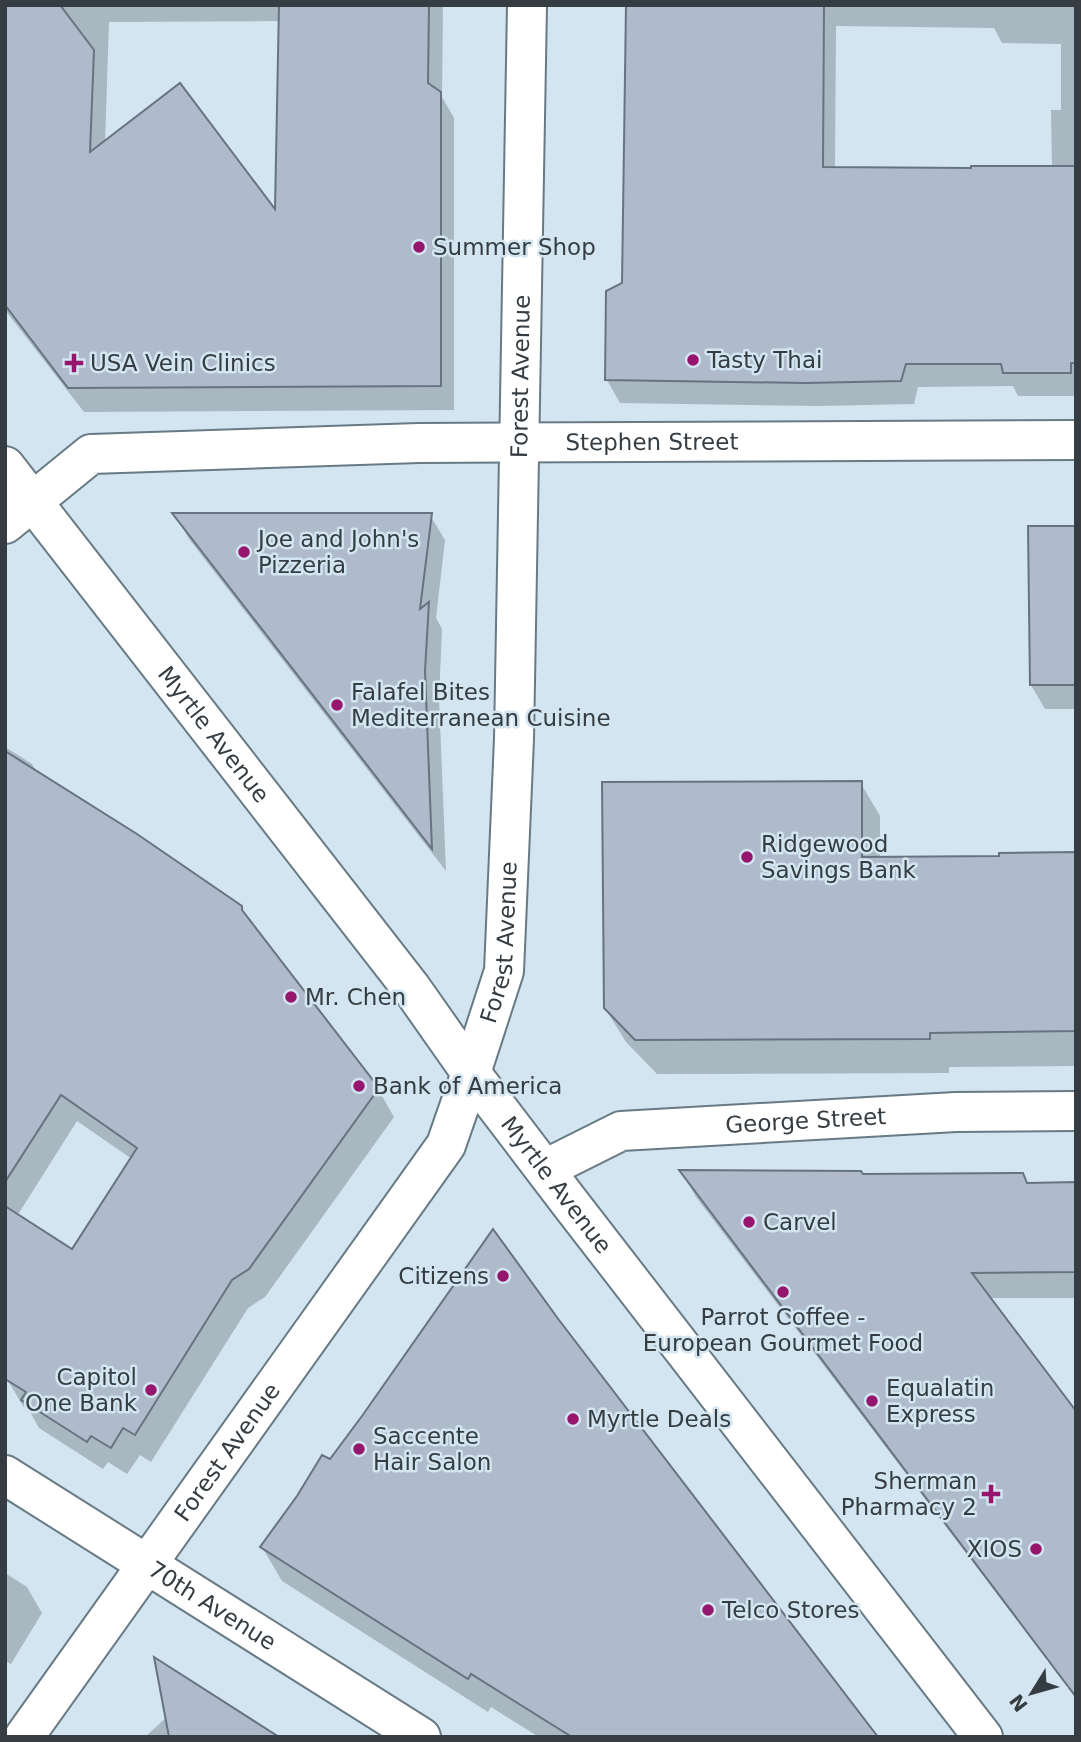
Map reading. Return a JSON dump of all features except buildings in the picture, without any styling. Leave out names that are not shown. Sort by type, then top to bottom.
[{"type":"street","name":"Forest Avenue","points":[[24,1737],[446,1144],[504,971],[514,739],[527,5]]},
{"type":"street","name":"Stephen Street","points":[[19,512],[90,454],[419,443],[1076,440]]},
{"type":"street","name":"Myrtle Avenue","points":[[5,466],[19,512],[412,989],[471,1073],[983,1737]]},
{"type":"street","name":"George Street","points":[[545,1168],[621,1131],[956,1112],[1076,1111]]},
{"type":"street","name":"70th Avenue","points":[[5,1475],[421,1737]]},
{"type":"place","name":"Summer Shop","points":[[419,247]]},
{"type":"place","name":"Tasty Thai","points":[[693,360]]},
{"type":"place","name":"USA Vein Clinics","points":[[74,363]]},
{"type":"place","name":"Joe and John's Pizzeria","points":[[244,552]]},
{"type":"place","name":"Falafel Bites Mediterranean Cuisine","points":[[337,705]]},
{"type":"place","name":"Ridgewood Savings Bank","points":[[747,857]]},
{"type":"place","name":"Mr. Chen","points":[[291,997]]},
{"type":"place","name":"Bank of America","points":[[359,1086]]},
{"type":"place","name":"Carvel","points":[[749,1222]]},
{"type":"place","name":"Citizens","points":[[503,1276]]},
{"type":"place","name":"Parrot Coffee - European Gourmet Food","points":[[783,1292]]},
{"type":"place","name":"Capitol One Bank","points":[[151,1390]]},
{"type":"place","name":"Equalatin Express","points":[[872,1401]]},
{"type":"place","name":"Myrtle Deals","points":[[573,1419]]},
{"type":"place","name":"Saccente Hair Salon","points":[[359,1449]]},
{"type":"place","name":"Sherman Pharmacy 2","points":[[991,1494]]},
{"type":"place","name":"XIOS","points":[[1036,1549]]},
{"type":"place","name":"Telco Stores","points":[[708,1610]]}]
